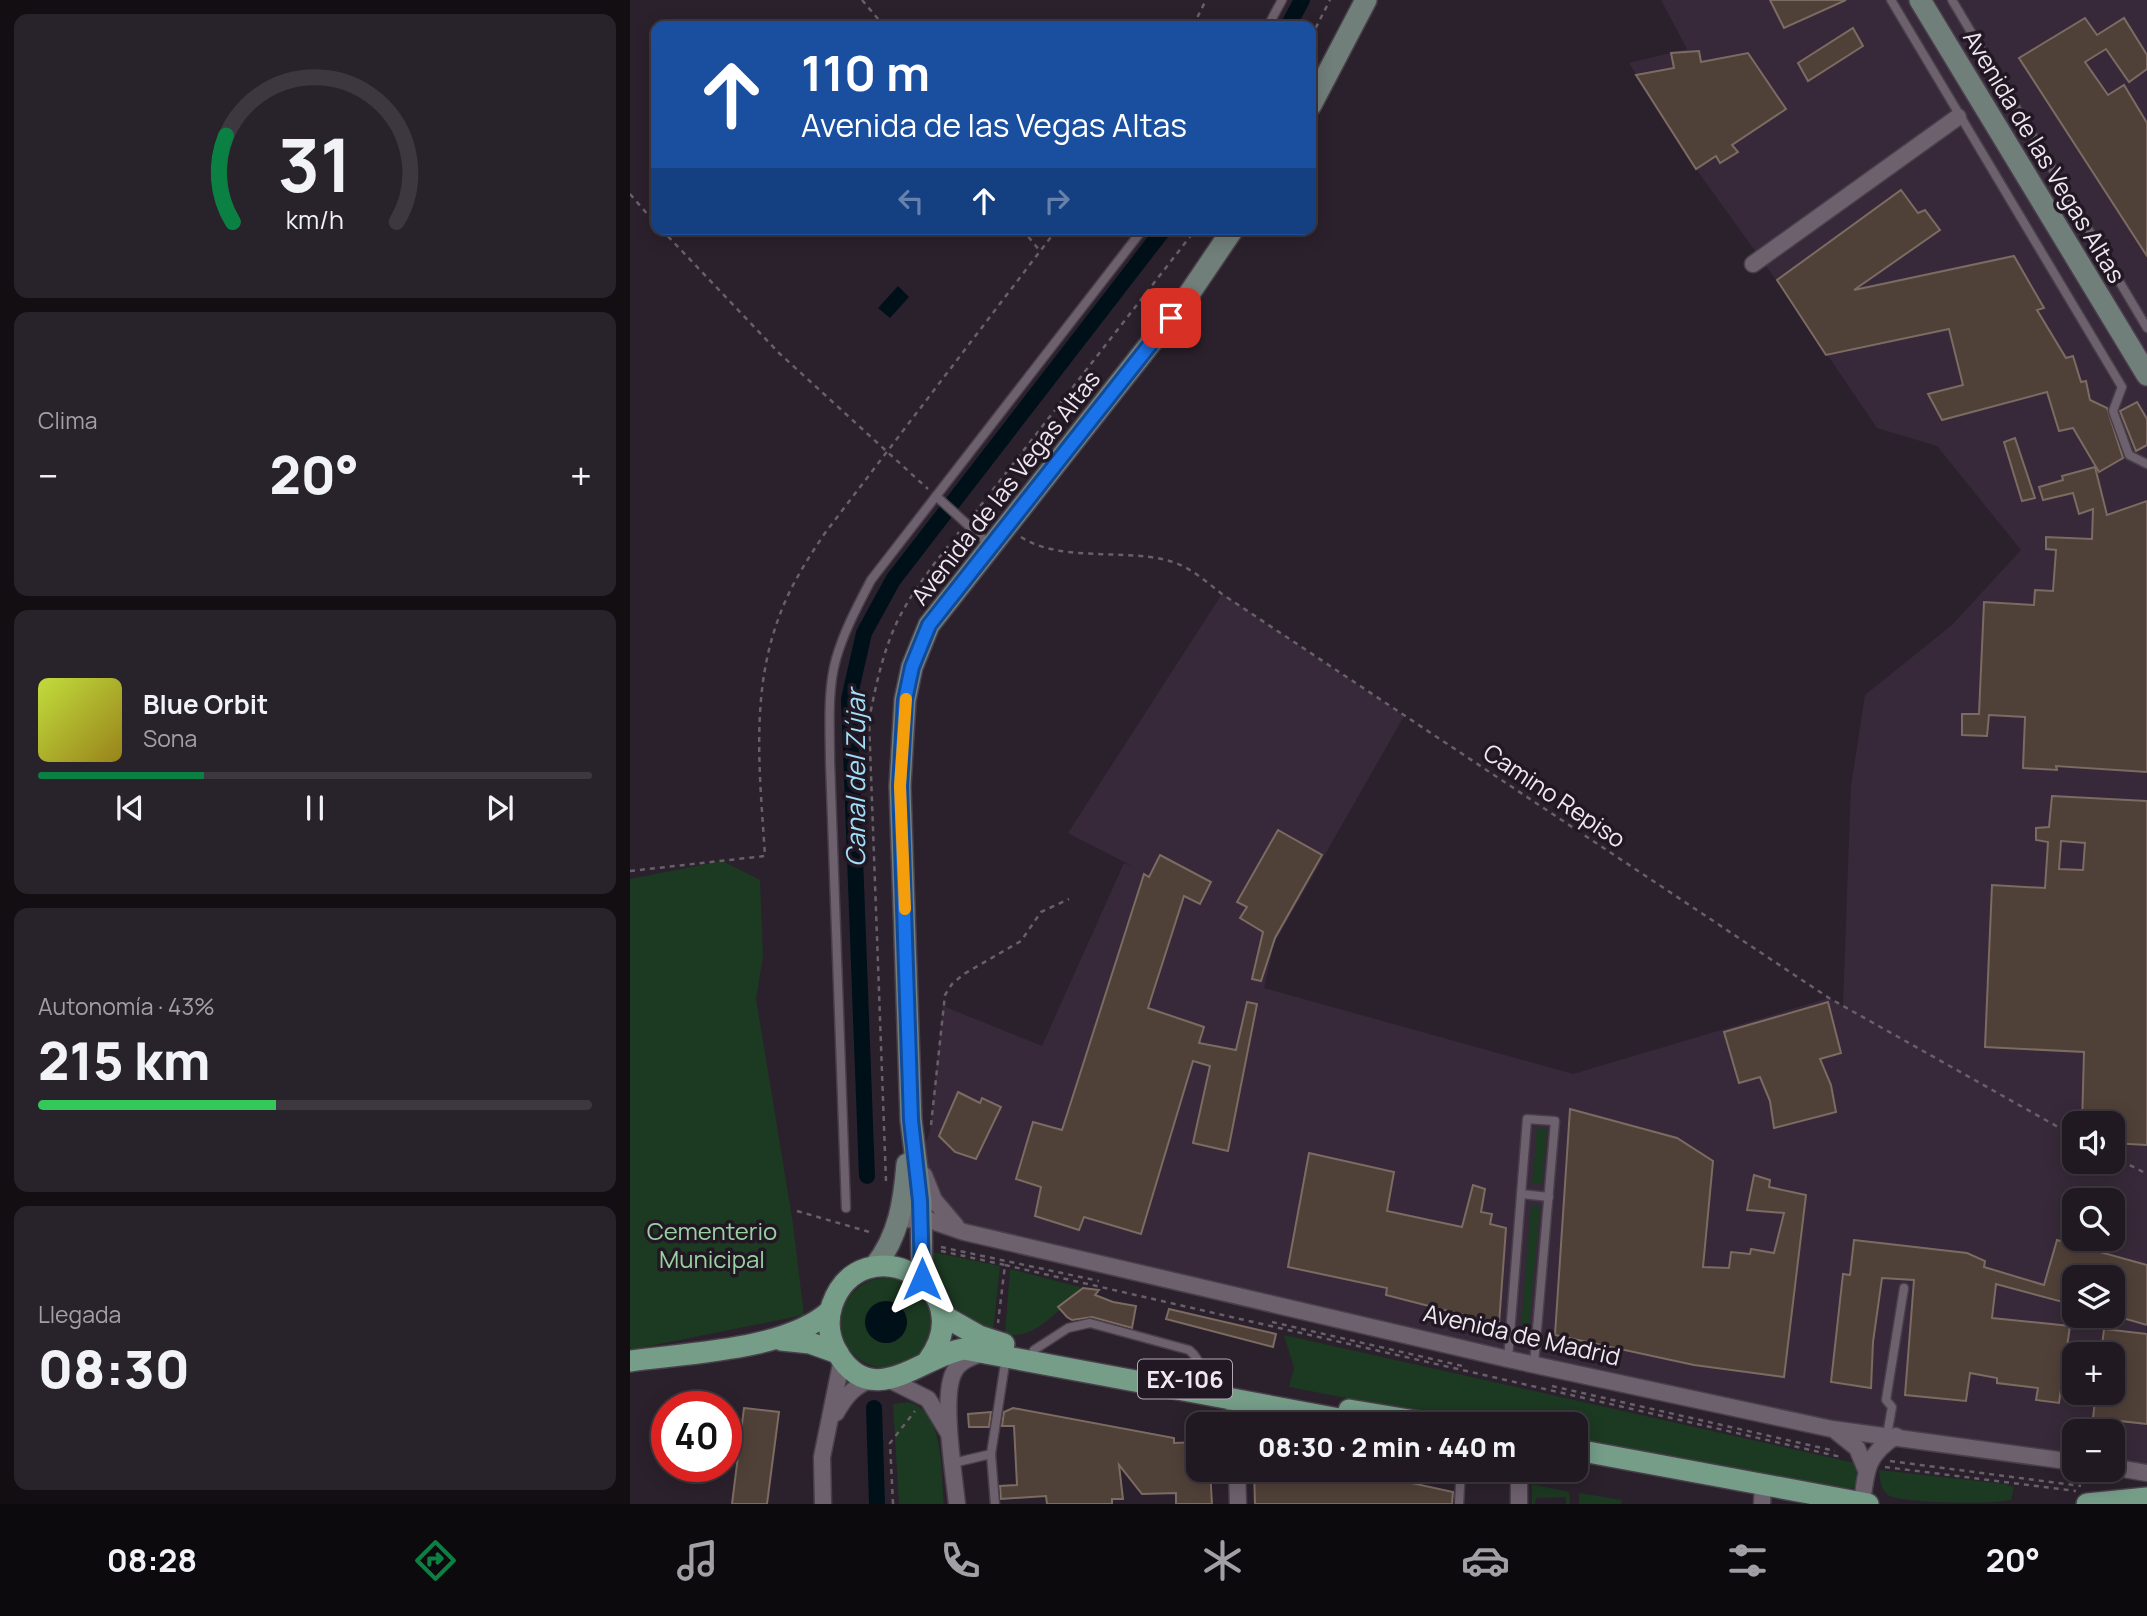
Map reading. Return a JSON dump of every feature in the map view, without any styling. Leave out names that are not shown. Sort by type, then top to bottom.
[{"type":"main road","points":[[776,1340],[820,1320],[830,1311],[846,1282],[859,1272],[875,1266],[900,1267],[922,1279],[935,1295],[942,1315],[940,1340],[928,1361]]},
{"type":"main road","points":[[830,1311],[832,1339],[840,1356]]},
{"type":"main road","name":"EX-106","points":[[942,1315],[979,1336],[996,1350],[1197,1387],[1356,1412]]},
{"type":"main road","points":[[630,1361],[776,1340],[810,1343],[840,1356],[858,1371],[882,1379]]},
{"type":"main road","name":"EX-106","points":[[882,1379],[917,1370],[946,1352],[964,1349],[1034,1350],[1197,1387],[1234,1400],[1300,1412]]},
{"type":"main road","points":[[1588,1453],[1804,1504]]},
{"type":"main road","points":[[1588,1465],[1762,1495],[1864,1504]]},
{"type":"main road","points":[[2088,1498],[2147,1498]]},
{"type":"street","points":[[1316,95],[1366,0]]},
{"type":"street","name":"Avenida de las Vegas Altas","points":[[1920,0],[2147,374]]},
{"type":"street","points":[[1753,264],[1958,117]]},
{"type":"street","name":"Avenida de las Vegas Altas","points":[[911,1120],[900,786],[905,700],[912,667],[929,625],[1187,297],[1229,235]]},
{"type":"street","points":[[875,1266],[885,1254],[899,1219],[911,1120]]},
{"type":"street","points":[[911,1120],[930,1192],[945,1216],[964,1232]]},
{"type":"street","points":[[911,1120],[922,1235],[922,1279]]},
{"type":"street","points":[[899,1219],[922,1235],[964,1232]]},
{"type":"street","name":"Avenida de Madrid","points":[[964,1232],[1508,1359],[1832,1429],[2062,1460]]},
{"type":"street","points":[[957,1504],[950,1434],[953,1373],[964,1361],[996,1350]]},
{"type":"street","points":[[823,1504],[825,1438],[840,1356]]},
{"type":"street","points":[[825,1438],[851,1390],[860,1383],[882,1379],[928,1399],[950,1434]]},
{"type":"street","points":[[1234,1400],[1234,1412]]},
{"type":"street","points":[[1832,1429],[1850,1439],[1866,1465]]},
{"type":"street","points":[[1864,1504],[1866,1465],[1877,1448],[1891,1436]]},
{"type":"street","points":[[2125,1469],[2147,1473]]},
{"type":"street","points":[[1237,1482],[1238,1504]]},
{"type":"street","points":[[1519,1482],[1519,1504]]},
{"type":"lane","points":[[1271,21],[1282,0]]},
{"type":"lane","points":[[1891,0],[1958,117],[2122,387],[2113,411],[2129,455],[2147,464]]},
{"type":"lane","points":[[1952,0],[2147,328]]},
{"type":"lane","points":[[846,1208],[830,762],[830,705],[835,661],[850,620],[872,580],[1138,235]]},
{"type":"lane","points":[[936,496],[992,547]]},
{"type":"lane","points":[[1508,1359],[1527,1119],[1555,1121],[1534,1364]]},
{"type":"lane","points":[[1521,1194],[1549,1196]]},
{"type":"lane","points":[[1891,1436],[1892,1407],[1886,1400],[1905,1288]]},
{"type":"lane","points":[[1034,1350],[1069,1328],[1090,1324],[1189,1350],[1197,1356],[1200,1367],[1197,1387]]},
{"type":"lane","points":[[995,1504],[991,1454],[996,1350]]},
{"type":"lane","points":[[953,1462],[991,1454]]},
{"type":"lane","points":[[1459,1504],[1460,1482]]},
{"type":"path","points":[[862,0],[880,21]]},
{"type":"path","points":[[1196,21],[1206,0]]},
{"type":"path","points":[[1316,27],[1330,0]]},
{"type":"path","points":[[630,194],[651,218]]},
{"type":"path","points":[[667,235],[779,353],[936,496]]},
{"type":"path","points":[[1027,235],[1040,251]]},
{"type":"path","points":[[630,871],[765,856],[759,710],[772,639],[795,579],[825,533],[886,451],[1052,235]]},
{"type":"path","points":[[886,1183],[869,720],[880,667],[893,631],[963,520],[1191,235]]},
{"type":"path","name":"Camino Repiso","points":[[1007,528],[1040,547],[1164,559],[1185,566],[1222,594],[1829,998],[2062,1129]]},
{"type":"path","points":[[930,1131],[945,995],[952,984],[964,974],[1021,941],[1041,912],[1069,899]]},
{"type":"path","points":[[2125,1163],[2147,1174]]},
{"type":"path","points":[[797,1211],[877,1234]]},
{"type":"path","points":[[922,1235],[1005,1265],[1866,1465],[2088,1498]]},
{"type":"path","points":[[996,1350],[1005,1265]]},
{"type":"path","points":[[892,1504],[890,1443],[906,1419],[928,1399]]},
{"type":"shaded area","points":[[1661,0],[2147,0],[2147,1473],[2125,1469],[2125,1419],[2062,1419],[2062,1460],[1896,1436],[989,1237],[945,1216],[921,1157],[930,1131],[943,1006],[1042,1046],[1124,863],[1134,867],[1068,833],[1222,594],[1404,716],[1274,944],[1264,988],[1573,1074],[1829,998],[1843,1006],[1851,786],[1865,695],[1952,625],[2021,550],[1937,446],[1877,428],[1782,288],[1696,169],[1629,63],[1687,49]]},
{"type":"shaded area","points":[[898,286],[909,297],[890,318],[878,308]]},
{"type":"shaded area","points":[[886,1301],[901,1307],[907,1322],[901,1337],[886,1343],[871,1337],[865,1322],[871,1307]]},
{"type":"green space","name":"Cementerio Municipal","points":[[722,861],[760,880],[763,957],[756,998],[793,1224],[804,1315],[630,1350],[630,879]]},
{"type":"green space","points":[[1537,1128],[1547,1129],[1542,1185],[1532,1183]]},
{"type":"green space","points":[[1531,1205],[1540,1206],[1529,1327],[1521,1325]]},
{"type":"green space","points":[[927,1251],[1000,1266],[993,1332],[949,1308]]},
{"type":"green space","points":[[1010,1269],[1083,1288],[1038,1327],[1017,1335],[1005,1334]]},
{"type":"green space","points":[[886,1278],[903,1282],[918,1291],[927,1306],[931,1323],[927,1340],[918,1355],[903,1364],[886,1368],[869,1364],[854,1355],[845,1340],[841,1323],[845,1306],[854,1291],[869,1282]]},
{"type":"green space","points":[[1284,1335],[1859,1464],[1859,1486],[1840,1491],[1588,1444],[1588,1412],[1419,1412],[1289,1387],[1294,1368]]},
{"type":"green space","points":[[908,1402],[920,1407],[935,1430],[941,1461],[944,1504],[899,1504],[893,1404]]},
{"type":"green space","points":[[1879,1470],[2014,1487],[2011,1500],[1969,1503],[1911,1500],[1885,1493]]},
{"type":"green space","points":[[1532,1484],[1569,1492],[1570,1504],[1566,1504],[1566,1497],[1536,1498],[1535,1504],[1532,1504]]},
{"type":"green space","points":[[1579,1493],[1622,1500],[1621,1504],[1579,1504]]},
{"type":"building","points":[[1770,0],[1846,0],[1784,28]]},
{"type":"building","points":[[2085,18],[2097,35],[2124,18],[2147,55],[2147,69],[2129,82],[2106,49],[2085,62],[2108,95],[2124,85],[2147,123],[2147,256],[2019,58]]},
{"type":"building","points":[[1853,28],[1863,46],[1808,81],[1798,63]]},
{"type":"building","points":[[1699,51],[1701,62],[1748,53],[1786,109],[1732,145],[1738,152],[1720,163],[1716,156],[1696,169],[1636,75],[1674,68],[1671,53]]},
{"type":"building","points":[[1901,190],[1918,213],[1925,210],[1940,230],[1854,290],[2014,256],[2044,308],[2037,310],[2066,358],[2073,356],[2081,382],[2086,381],[2090,400],[2107,408],[2123,458],[2099,472],[2073,428],[2059,431],[2047,392],[1942,420],[1928,394],[1963,385],[1949,329],[1826,355],[1777,280]]},
{"type":"building","points":[[2137,402],[2147,419],[2147,445],[2136,451],[2120,411]]},
{"type":"building","points":[[2015,438],[2035,498],[2022,501],[2004,442]]},
{"type":"building","points":[[2095,467],[2107,515],[2147,501],[2147,772],[2056,766],[2057,770],[2023,768],[2025,717],[1989,715],[1987,736],[1962,735],[1962,714],[1979,714],[1984,602],[2034,605],[2035,590],[2053,591],[2056,550],[2046,549],[2046,537],[2092,539],[2093,509],[2079,514],[2073,493],[2043,500],[2039,487],[2063,480],[2062,476]]},
{"type":"building","points":[[2052,796],[2147,801],[2147,1145],[2125,1144],[2125,1111],[2082,1111],[2084,1052],[1985,1047],[1992,885],[2045,888],[2048,842],[2036,840],[2036,828],[2049,827]],"holes":[[[2061,841],[2085,843],[2083,870],[2059,869]]]},
{"type":"building","points":[[1278,830],[1322,855],[1275,938],[1261,981],[1252,979],[1263,932],[1240,918],[1247,907],[1237,902]]},
{"type":"building","points":[[1160,855],[1211,882],[1200,904],[1184,896],[1148,1008],[1204,1027],[1199,1043],[1236,1050],[1247,1002],[1257,1004],[1228,1151],[1193,1143],[1210,1066],[1193,1061],[1141,1234],[1084,1217],[1079,1230],[1035,1216],[1041,1187],[1016,1179],[1033,1122],[1062,1130],[1144,874],[1149,877]]},
{"type":"building","points":[[1828,1002],[1841,1053],[1820,1059],[1831,1085],[1836,1112],[1774,1128],[1770,1101],[1760,1077],[1739,1083],[1724,1032]]},
{"type":"building","points":[[958,1092],[980,1103],[982,1098],[1001,1107],[976,1159],[955,1152],[939,1136]]},
{"type":"building","points":[[1570,1109],[1677,1138],[1713,1161],[1703,1267],[1729,1268],[1731,1252],[1750,1254],[1751,1249],[1774,1253],[1784,1213],[1747,1210],[1754,1175],[1770,1180],[1769,1187],[1806,1195],[1784,1377],[1694,1365],[1555,1335]]},
{"type":"building","points":[[1309,1153],[1394,1172],[1387,1211],[1462,1227],[1473,1185],[1485,1189],[1481,1212],[1492,1214],[1490,1224],[1506,1228],[1499,1324],[1386,1295],[1387,1288],[1288,1267]]},
{"type":"building","points":[[1854,1240],[1967,1253],[1985,1261],[1984,1267],[2044,1285],[2057,1240],[2062,1241],[2062,1251],[2097,1251],[2147,1265],[2147,1325],[2125,1319],[2125,1265],[2062,1265],[2062,1302],[1996,1284],[1992,1318],[2070,1328],[2068,1342],[2062,1342],[2059,1403],[2036,1400],[2038,1388],[1997,1383],[1997,1378],[1970,1373],[1966,1401],[1905,1395],[1914,1280],[1882,1278],[1873,1342],[1871,1388],[1831,1382],[1843,1274],[1850,1275]]},
{"type":"building","points":[[1083,1288],[1099,1290],[1095,1295],[1113,1302],[1136,1306],[1132,1328],[1092,1317],[1072,1320],[1067,1317],[1058,1307]]},
{"type":"building","points":[[1169,1309],[1276,1334],[1273,1347],[1166,1319]]},
{"type":"building","points":[[2104,1329],[2147,1334],[2147,1424],[2125,1422],[2125,1419],[2093,1418],[2095,1405],[2125,1405],[2125,1342],[2102,1342]]},
{"type":"building","points":[[744,1408],[779,1412],[767,1504],[732,1504],[735,1482],[742,1482]]},
{"type":"building","points":[[1013,1408],[1174,1438],[1174,1443],[1186,1443],[1186,1482],[1211,1482],[1212,1504],[1176,1504],[1176,1493],[1142,1494],[1119,1465],[1123,1499],[1112,1499],[1112,1504],[1047,1504],[1046,1496],[1001,1499],[1000,1486],[1017,1485],[1014,1426],[1002,1426],[1004,1412]]},
{"type":"building","points":[[991,1412],[989,1427],[969,1427],[968,1414]]},
{"type":"building","points":[[1254,1482],[1407,1482],[1453,1492],[1452,1504],[1255,1504]]},
{"type":"waterway","name":"Canal del Zújar","points":[[1291,21],[1302,0]]},
{"type":"waterway","name":"Canal del Zújar","points":[[867,1176],[849,699],[864,633],[893,580],[1159,235]]},
{"type":"waterway","name":"Canal del Zújar","points":[[874,1408],[877,1504]]},
{"type":"slow traffic","points":[[905,909],[900,786],[906,699]]},
{"type":"route","points":[[922,1279],[923,1242],[911,1120],[900,786],[905,700],[912,667],[929,625],[1171,318]]}]
